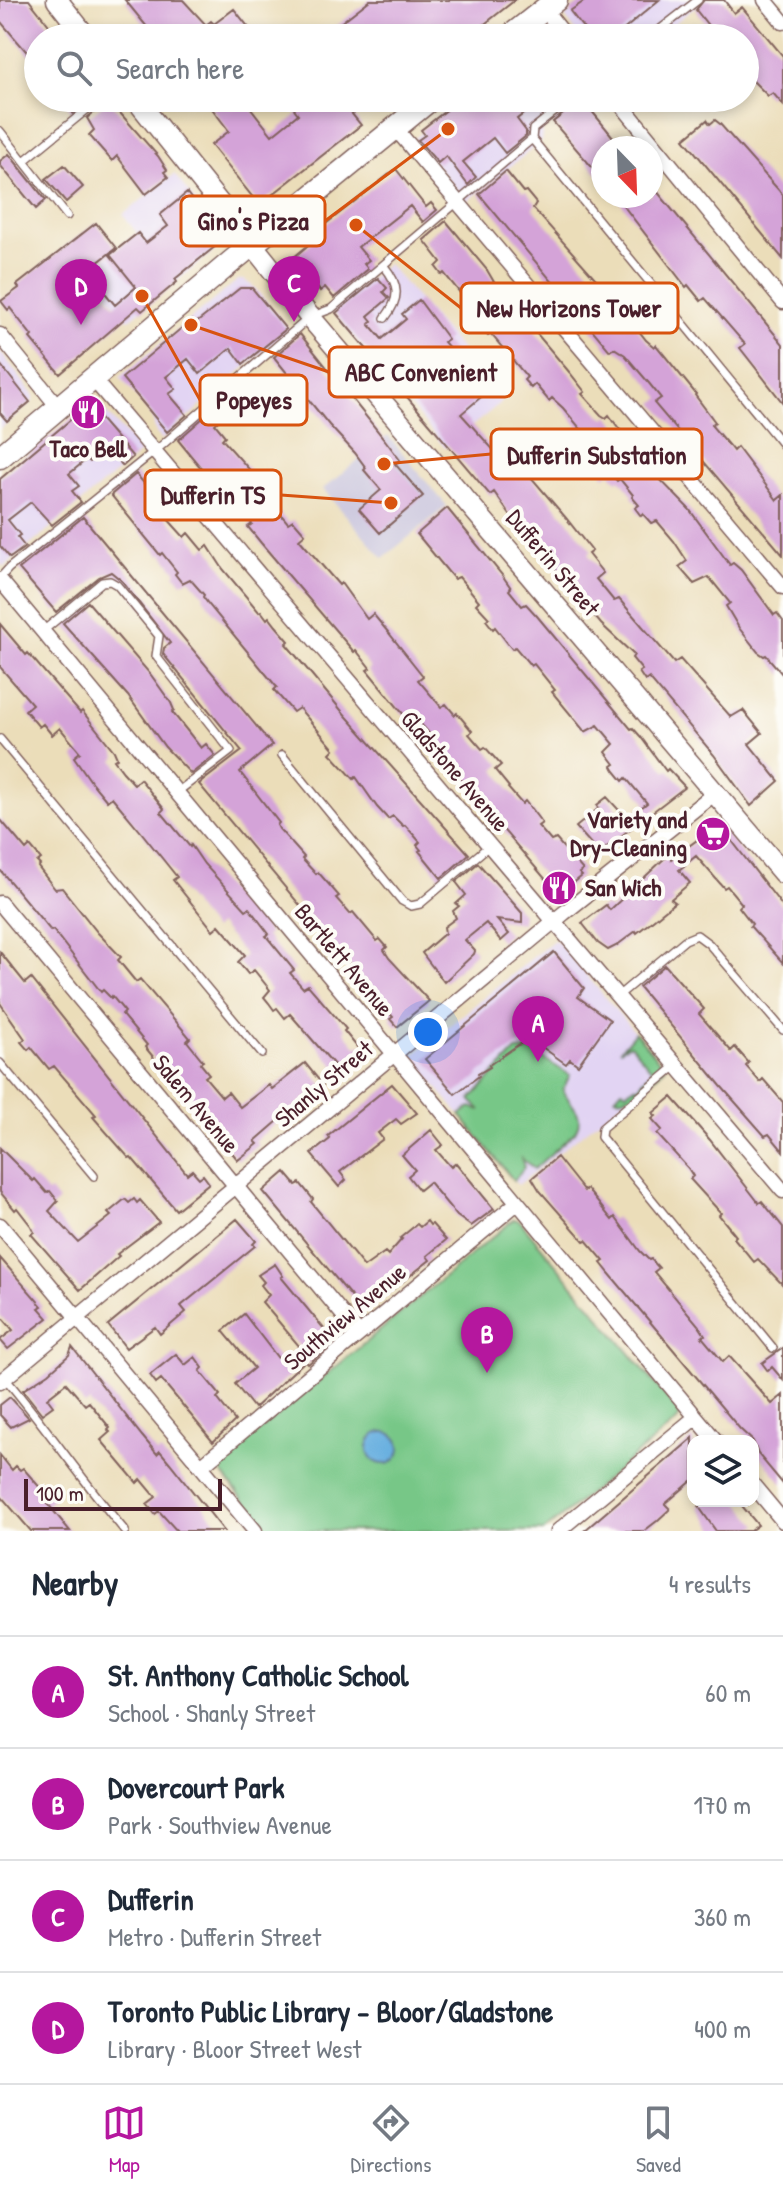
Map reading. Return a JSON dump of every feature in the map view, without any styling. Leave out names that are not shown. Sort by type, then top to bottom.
[{"type":"main road","points":[[57,0],[76,24]]},
{"type":"main road","points":[[526,24],[550,5]]},
{"type":"main road","name":"Dufferin Street","points":[[146,112],[310,317],[783,873]]},
{"type":"main road","points":[[0,457],[251,245],[415,112]]},
{"type":"street","points":[[765,0],[783,22]]},
{"type":"street","points":[[550,5],[560,24]]},
{"type":"street","points":[[627,112],[783,302]]},
{"type":"street","points":[[395,128],[783,587]]},
{"type":"street","points":[[0,335],[59,408]]},
{"type":"street","name":"Gladstone Avenue","points":[[94,380],[783,1191]]},
{"type":"street","name":"Bartlett Avenue","points":[[0,579],[711,1435]]},
{"type":"street","name":"Shanly Street","points":[[3,1380],[554,922],[715,793]]},
{"type":"street","name":"Salem Avenue","points":[[0,903],[359,1334]]},
{"type":"street","name":"Southview Avenue","points":[[201,1466],[517,1203]]},
{"type":"street","points":[[0,1225],[255,1531]]},
{"type":"street","points":[[558,1531],[696,1417]]},
{"type":"street","points":[[759,1492],[783,1521]]},
{"type":"lane","points":[[667,24],[698,0]]},
{"type":"lane","points":[[24,161],[84,112]]},
{"type":"lane","points":[[0,579],[9,568],[310,317],[331,309],[384,266],[387,260],[532,139],[533,129],[554,112]]},
{"type":"lane","points":[[0,131],[67,216]]},
{"type":"lane","points":[[532,139],[783,445]]},
{"type":"lane","points":[[384,266],[395,283],[396,294],[396,305],[385,318]]},
{"type":"lane","points":[[43,631],[102,582],[110,581],[159,636],[156,656],[231,751],[176,793]]},
{"type":"lane","points":[[0,739],[262,1054]]},
{"type":"lane","points":[[282,755],[402,901],[411,906],[420,904],[490,845]]},
{"type":"lane","points":[[618,996],[685,940],[697,935],[709,944],[783,1030]]},
{"type":"lane","points":[[0,1063],[94,1176]]},
{"type":"lane","points":[[677,1065],[602,1128],[601,1137],[773,1348]]},
{"type":"lane","points":[[3,1380],[125,1531]]},
{"type":"shaded area","points":[[584,0],[704,0],[674,24],[570,24],[565,17]]},
{"type":"shaded area","points":[[446,112],[563,112],[543,127],[541,142],[467,201],[414,139]]},
{"type":"shaded area","points":[[174,174],[224,238],[224,243],[129,320],[89,271],[137,233],[123,215]]},
{"type":"shaded area","points":[[388,264],[504,400],[445,448],[332,310]]},
{"type":"shaded area","points":[[238,280],[244,280],[254,287],[289,329],[162,440],[156,433],[152,416],[120,377]]},
{"type":"shaded area","points":[[0,351],[34,400],[0,429]]},
{"type":"shaded area","points":[[95,400],[141,452],[4,567],[0,563],[0,477]]},
{"type":"shaded area","points":[[388,436],[447,506],[383,558],[323,489]]},
{"type":"shaded area","points":[[554,940],[665,1068],[518,1185],[417,1063],[414,1055]]},
{"type":"green space","points":[[635,1032],[665,1068],[636,1093],[615,1097],[622,1089],[626,1092],[635,1086],[637,1088],[652,1070],[630,1044],[620,1050]]},
{"type":"green space","points":[[530,1050],[570,1075],[563,1089],[579,1119],[575,1132],[534,1169],[521,1158],[524,1167],[514,1181],[460,1115],[471,1107],[481,1110],[470,1100],[516,1051]]},
{"type":"green space","points":[[514,1219],[520,1221],[672,1404],[680,1414],[678,1420],[544,1531],[269,1531],[218,1465]]},
{"type":"water","points":[[384,1432],[395,1437],[400,1448],[395,1459],[384,1464],[373,1459],[368,1448],[373,1437]]},
{"type":"building","points":[[0,0],[29,0],[48,24],[24,24],[24,49],[0,21]]},
{"type":"building","points":[[125,0],[183,0],[205,24],[145,24]]},
{"type":"building","points":[[370,0],[515,0],[485,24],[339,24]]},
{"type":"building","points":[[586,0],[659,0],[631,24],[580,24],[570,11]]},
{"type":"building","points":[[704,0],[724,0],[734,13],[742,7],[756,24],[707,24],[696,10]]},
{"type":"building","points":[[234,9],[246,24],[214,24]]},
{"type":"building","points":[[759,27],[783,56],[783,105],[773,93],[768,96],[759,87]]},
{"type":"building","points":[[94,112],[119,112],[158,156],[168,177],[146,194],[117,156],[112,161],[89,135],[94,130],[87,118]]},
{"type":"building","points":[[215,112],[254,112],[272,135],[298,114],[296,112],[350,112],[361,125],[259,205],[211,145],[229,131]]},
{"type":"building","points":[[444,112],[526,112],[517,119],[526,136],[505,153],[493,138],[463,162],[476,177],[468,185],[446,156],[438,163],[418,140],[425,135],[421,130]]},
{"type":"building","points":[[566,112],[593,112],[612,136],[591,136],[591,166],[553,122]]},
{"type":"building","points":[[707,120],[710,124],[715,120],[720,124],[783,195],[783,259],[684,139]]},
{"type":"building","points":[[9,154],[46,200],[36,209],[0,165],[0,161]]},
{"type":"building","points":[[64,165],[83,187],[66,202],[46,179]]},
{"type":"building","points":[[396,169],[426,207],[431,203],[437,210],[423,222],[410,206],[358,247],[369,260],[364,264],[368,269],[334,298],[325,287],[320,291],[293,258],[312,242],[308,238]]},
{"type":"building","points":[[506,171],[536,203],[533,208],[696,394],[715,422],[711,425],[733,451],[737,447],[777,500],[783,495],[783,555],[654,403],[661,398],[648,382],[625,355],[614,348],[610,351],[479,194]]},
{"type":"building","points":[[187,193],[222,241],[142,311],[138,307],[60,374],[10,308],[8,310],[1,301],[96,223],[116,248],[87,271],[115,305],[136,287],[110,255],[138,233],[146,243],[168,226],[160,215]]},
{"type":"building","points":[[663,199],[783,344],[783,403],[740,348],[745,344],[705,298],[701,301],[688,285],[686,287],[625,208],[663,208]]},
{"type":"building","points":[[446,221],[487,270],[494,282],[492,285],[508,306],[519,317],[521,315],[601,415],[606,418],[609,415],[620,430],[614,436],[631,458],[639,451],[646,460],[643,462],[689,509],[730,565],[733,563],[741,570],[774,615],[777,613],[783,621],[783,675],[766,655],[758,652],[739,628],[726,606],[730,603],[709,577],[694,584],[679,567],[687,561],[674,541],[657,521],[651,523],[643,514],[641,516],[635,508],[639,505],[620,479],[617,481],[610,472],[605,476],[591,458],[595,455],[585,443],[582,436],[585,434],[563,408],[552,398],[549,401],[535,384],[531,388],[524,380],[527,377],[491,334],[488,336],[480,326],[475,330],[461,312],[470,305],[436,267],[441,262],[424,240]]},
{"type":"building","points":[[378,278],[387,288],[383,292],[389,298],[368,316],[372,321],[369,324],[382,339],[406,319],[402,314],[419,300],[448,339],[444,342],[487,392],[461,414],[517,476],[525,470],[566,518],[592,551],[588,554],[603,573],[596,579],[614,601],[619,599],[674,663],[680,659],[731,717],[743,710],[762,733],[749,744],[779,781],[751,806],[714,755],[649,678],[645,681],[639,672],[642,670],[632,658],[634,655],[601,624],[494,492],[490,495],[336,313]]},
{"type":"building","points":[[240,288],[252,288],[286,329],[243,364],[231,348],[200,374],[188,359],[166,377],[176,389],[169,394],[187,415],[167,432],[122,378],[191,320],[195,324]]},
{"type":"building","points":[[300,334],[385,440],[400,460],[395,464],[423,496],[380,533],[359,509],[381,490],[364,470],[366,468],[355,453],[274,357]]},
{"type":"building","points":[[0,364],[30,402],[7,421],[0,413]]},
{"type":"building","points":[[88,405],[133,457],[123,466],[107,448],[69,474],[79,486],[72,491],[81,502],[52,525],[31,502],[8,520],[25,547],[10,558],[0,546],[0,479]]},
{"type":"building","points":[[211,411],[219,420],[215,424],[225,436],[222,439],[264,486],[270,483],[280,495],[272,504],[288,523],[293,520],[305,534],[299,539],[339,585],[341,583],[367,619],[373,614],[423,676],[418,680],[441,707],[446,704],[455,715],[457,713],[472,731],[469,734],[501,765],[495,770],[542,823],[538,826],[551,841],[556,839],[583,870],[579,873],[582,876],[559,895],[477,799],[437,749],[440,747],[427,731],[419,722],[415,726],[404,715],[367,670],[370,668],[356,650],[354,652],[261,543],[248,527],[252,524],[240,509],[242,505],[229,489],[223,494],[218,492],[178,440]]},
{"type":"building","points":[[136,474],[173,511],[166,517],[184,537],[188,533],[202,550],[208,546],[259,612],[267,619],[269,617],[289,641],[286,644],[341,710],[469,854],[441,878],[419,851],[417,845],[420,842],[405,825],[393,816],[388,819],[377,807],[356,777],[354,779],[330,753],[334,749],[299,708],[293,712],[274,690],[277,687],[204,595],[190,579],[182,583],[162,553],[160,555],[111,495]]},
{"type":"building","points":[[447,508],[502,575],[522,606],[526,604],[537,616],[640,736],[666,771],[668,769],[685,787],[599,853],[576,827],[599,808],[597,805],[607,797],[627,819],[647,803],[626,778],[623,781],[614,770],[612,766],[615,764],[606,752],[614,744],[598,725],[585,732],[534,664],[531,666],[515,647],[512,649],[495,627],[493,629],[486,620],[489,618],[476,604],[479,601],[459,577],[454,579],[417,534]]},
{"type":"building","points":[[83,517],[272,745],[240,772],[279,823],[279,829],[304,857],[302,859],[339,896],[336,898],[350,914],[353,912],[377,941],[380,939],[387,947],[384,950],[389,958],[429,1001],[397,1027],[390,1019],[393,1017],[199,784],[242,751],[163,654],[170,643],[122,581],[111,572],[99,577],[56,612],[19,569]]},
{"type":"building","points":[[88,602],[151,675],[171,703],[172,712],[201,748],[206,744],[215,755],[191,774],[63,623]]},
{"type":"building","points":[[0,624],[80,713],[82,711],[114,751],[117,758],[114,760],[123,772],[134,784],[140,779],[164,809],[161,812],[204,864],[246,910],[249,908],[269,934],[266,936],[294,970],[290,973],[303,988],[308,985],[346,1029],[344,1031],[357,1047],[360,1044],[368,1053],[342,1074],[290,1014],[285,1018],[277,1008],[274,1010],[264,997],[270,990],[254,970],[248,974],[238,962],[245,955],[219,925],[213,930],[173,880],[177,877],[141,832],[112,797],[107,801],[92,783],[74,757],[80,752],[60,728],[52,735],[43,724],[39,727],[25,710],[32,704],[0,667]]},
{"type":"building","points":[[0,819],[26,850],[30,846],[41,859],[37,862],[38,867],[55,889],[62,888],[121,957],[118,960],[136,982],[140,979],[190,1038],[187,1041],[209,1074],[205,1077],[222,1097],[228,1092],[240,1107],[269,1085],[272,1089],[305,1063],[323,1085],[255,1141],[258,1144],[238,1160],[145,1047],[147,1045],[122,1015],[125,1012],[112,996],[103,990],[101,992],[53,930],[0,870]]},
{"type":"building","points":[[719,824],[783,907],[783,963],[750,926],[752,924],[739,907],[742,904],[696,856],[679,870],[690,883],[671,899],[675,902],[616,946],[608,950],[598,943],[582,923],[606,905],[610,910],[668,855],[671,859]]},
{"type":"building","points":[[478,863],[522,913],[522,923],[497,920],[509,934],[501,941],[486,923],[465,940],[475,951],[474,954],[444,982],[422,953],[445,933],[444,927],[456,918],[453,911],[459,906],[456,904],[466,895],[456,882]]},
{"type":"building","points":[[0,952],[25,983],[31,978],[187,1174],[192,1170],[199,1178],[203,1175],[209,1183],[176,1210],[93,1117],[96,1115],[54,1066],[49,1069],[31,1047],[28,1050],[21,1042],[25,1039],[0,1003]]},
{"type":"building","points":[[554,952],[584,988],[578,997],[610,1020],[578,1065],[570,1059],[566,1064],[532,1040],[518,1045],[489,1065],[455,1094],[425,1059]]},
{"type":"building","points":[[665,965],[704,1009],[699,1014],[731,1051],[735,1047],[749,1063],[746,1066],[760,1082],[763,1079],[783,1102],[783,1151],[769,1134],[765,1136],[721,1086],[639,987]]},
{"type":"building","points":[[392,1084],[417,1113],[401,1124],[396,1119],[378,1133],[383,1139],[340,1172],[346,1180],[339,1187],[311,1154],[330,1139],[328,1136]]},
{"type":"building","points":[[672,1097],[759,1203],[762,1201],[783,1227],[783,1285],[758,1259],[754,1262],[734,1238],[736,1236],[719,1215],[721,1213],[690,1179],[693,1176],[688,1168],[657,1134],[662,1130],[652,1119],[656,1116],[653,1113]]},
{"type":"building","points":[[431,1130],[443,1145],[436,1150],[451,1167],[456,1163],[494,1209],[471,1226],[457,1216],[429,1182],[419,1190],[408,1176],[415,1170],[402,1155]]},
{"type":"building","points":[[0,1148],[33,1181],[35,1179],[47,1193],[50,1191],[58,1201],[49,1211],[78,1242],[111,1216],[108,1213],[125,1199],[129,1203],[134,1199],[137,1203],[140,1200],[159,1222],[117,1254],[119,1256],[80,1290],[31,1234],[34,1232],[31,1226],[17,1208],[15,1210],[0,1192]]},
{"type":"building","points":[[557,1157],[584,1191],[587,1189],[612,1220],[615,1217],[640,1251],[659,1268],[654,1272],[699,1326],[705,1335],[702,1337],[723,1362],[729,1356],[772,1404],[783,1395],[783,1484],[759,1455],[759,1435],[746,1435],[740,1429],[609,1273],[601,1263],[604,1261],[540,1191],[532,1178]]},
{"type":"building","points":[[285,1172],[296,1185],[300,1183],[313,1199],[311,1202],[364,1267],[385,1252],[388,1255],[400,1238],[417,1224],[420,1227],[427,1221],[446,1240],[427,1256],[430,1260],[364,1312],[263,1191]]},
{"type":"building","points":[[237,1219],[256,1241],[255,1246],[181,1306],[186,1312],[160,1334],[155,1327],[126,1348],[108,1325]]},
{"type":"building","points":[[0,1258],[42,1306],[39,1308],[48,1318],[8,1349],[0,1340],[13,1330],[0,1315]]},
{"type":"building","points":[[275,1264],[281,1277],[335,1342],[308,1364],[305,1361],[254,1408],[235,1384],[254,1368],[223,1331],[244,1314],[281,1362],[300,1347],[262,1302],[269,1295],[258,1275]]},
{"type":"building","points":[[72,1347],[142,1436],[157,1454],[160,1451],[224,1531],[177,1531],[159,1511],[155,1514],[147,1504],[156,1497],[141,1479],[137,1483],[101,1440],[110,1428],[89,1402],[85,1405],[66,1383],[47,1398],[53,1406],[42,1414],[23,1390],[49,1373],[69,1355]]},
{"type":"building","points":[[783,1348],[783,1380],[772,1367],[768,1371],[762,1363]]},
{"type":"building","points":[[176,1354],[185,1365],[195,1357],[203,1368],[200,1371],[220,1395],[217,1398],[235,1421],[213,1442],[161,1379],[156,1383],[150,1375]]},
{"type":"building","points":[[10,1397],[29,1418],[11,1427],[0,1415],[0,1405]]},
{"type":"building","points":[[687,1443],[687,1485],[665,1504],[670,1509],[657,1521],[644,1531],[584,1531]]},
{"type":"building","points":[[0,1455],[12,1470],[16,1466],[20,1470],[23,1468],[42,1490],[44,1488],[53,1498],[47,1503],[70,1531],[31,1531],[0,1495]]},
{"type":"building","points":[[699,1507],[743,1507],[758,1525],[750,1531],[716,1531]]},
{"type":"place","name":"Gino's Pizza","points":[[448,129]]},
{"type":"place","name":"New Horizons Tower","points":[[356,225]]},
{"type":"place","name":"Popeyes","points":[[142,296]]},
{"type":"place","name":"Dufferin","points":[[294,322]]},
{"type":"place","name":"Toronto Public Library - Bloor/Gladstone","points":[[81,325]]},
{"type":"place","name":"ABC Convenient","points":[[191,325]]},
{"type":"place","name":"Taco Bell","points":[[88,412]]},
{"type":"place","name":"Dufferin Substation","points":[[384,464]]},
{"type":"place","name":"Dufferin TS","points":[[391,503]]},
{"type":"place","name":"Variety and Dry-Cleaning","points":[[713,834]]},
{"type":"place","name":"San Wich","points":[[559,888]]},
{"type":"place","name":"St. Anthony Catholic School","points":[[538,1062]]},
{"type":"place","name":"Dovercourt Park","points":[[487,1373]]}]
